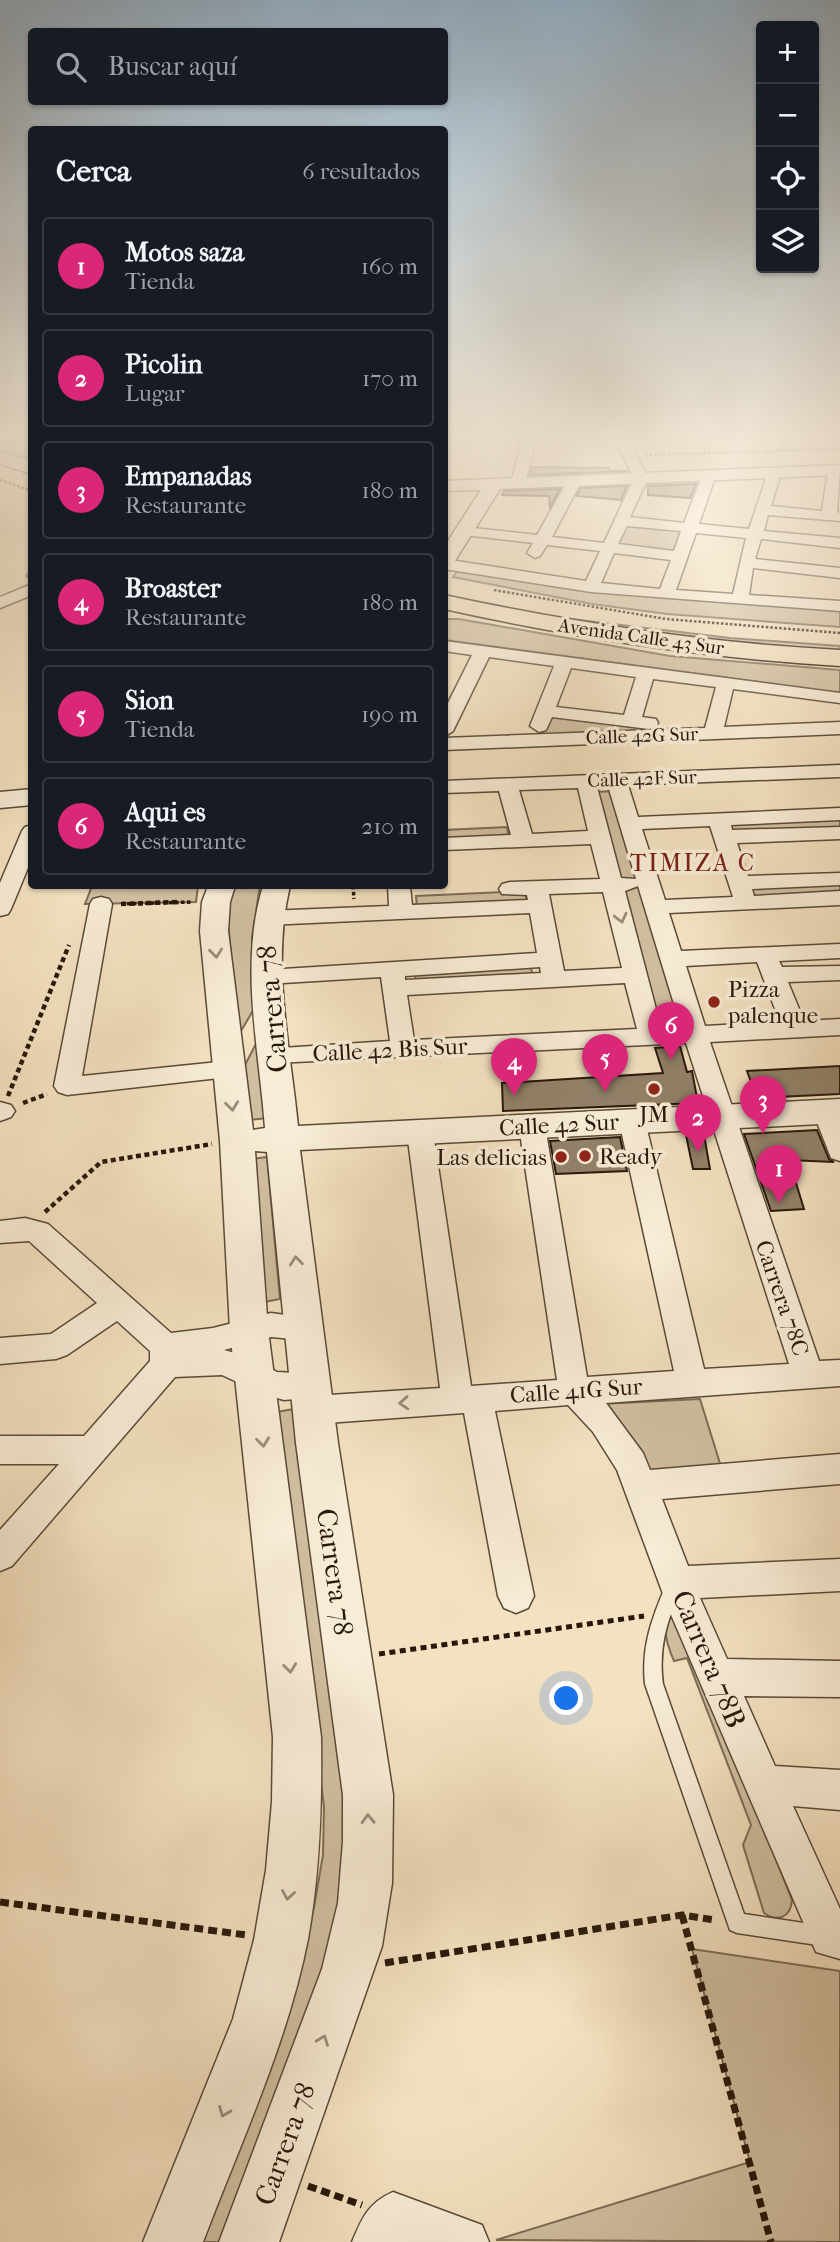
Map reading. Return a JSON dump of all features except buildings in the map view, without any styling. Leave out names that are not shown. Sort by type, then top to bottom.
[{"type":"main road","name":"Avenida Calle 43 Sur","points":[[448,589],[540,608],[626,621],[738,634],[840,641]]},
{"type":"main road","name":"Avenida Calle 43 Sur","points":[[448,603],[669,643],[757,653],[840,658]]},
{"type":"street","points":[[523,576],[540,544]]},
{"type":"street","points":[[572,544],[680,556]]},
{"type":"street","points":[[591,587],[611,544]]},
{"type":"street","points":[[666,594],[685,544]]},
{"type":"street","points":[[740,599],[746,563],[753,544]]},
{"type":"street","points":[[746,563],[840,573]]},
{"type":"street","points":[[448,564],[591,587],[840,606]]},
{"type":"street","points":[[0,603],[28,591]]},
{"type":"street","points":[[448,647],[840,698]]},
{"type":"street","points":[[448,723],[483,651]]},
{"type":"street","points":[[533,740],[564,662]]},
{"type":"street","points":[[631,721],[646,673]]},
{"type":"street","points":[[545,710],[713,732],[726,683]]},
{"type":"street","name":"Calle 42G Sur","points":[[448,744],[840,728]]},
{"type":"street","name":"Calle 42F Sur","points":[[448,787],[840,771]]},
{"type":"street","name":"Carrera 78C","points":[[616,780],[808,1375]]},
{"type":"street","points":[[586,781],[651,1037]]},
{"type":"street","points":[[507,785],[520,833]]},
{"type":"street","points":[[0,800],[28,797]]},
{"type":"street","points":[[721,828],[840,814]]},
{"type":"street","points":[[630,822],[840,833]]},
{"type":"street","points":[[448,828],[600,837]]},
{"type":"street","points":[[721,828],[742,893]]},
{"type":"street","points":[[448,843],[520,833]]},
{"type":"street","points":[[0,909],[8,870],[28,838]]},
{"type":"street","points":[[657,907],[840,879]]},
{"type":"street","points":[[267,918],[400,897],[538,897],[613,885],[650,883]]},
{"type":"street","name":"Carrera 78","points":[[249,2242],[349,1969],[361,1928],[368,1888],[369,1841],[368,1796],[311,1396],[282,1139],[265,936],[275,889]]},
{"type":"street","points":[[742,893],[840,898]]},
{"type":"street","name":"Carrera 78","points":[[173,2242],[260,2019],[281,1940],[294,1843],[297,1737],[252,1352],[237,1140],[214,931],[218,894]]},
{"type":"street","points":[[538,897],[552,969]]},
{"type":"street","points":[[101,904],[67,1086],[228,1070],[269,988],[552,969],[635,975]]},
{"type":"street","points":[[769,965],[840,951]]},
{"type":"street","points":[[673,959],[840,973]]},
{"type":"street","points":[[769,965],[795,1030]]},
{"type":"street","points":[[393,979],[403,1049]]},
{"type":"street","name":"Calle 42 Bis Sur","points":[[275,1055],[840,1027]]},
{"type":"street","points":[[833,1111],[840,1151]]},
{"type":"street","name":"Calle 42 Sur","points":[[237,1140],[833,1111]]},
{"type":"street","points":[[632,1121],[692,1383]]},
{"type":"street","points":[[532,1126],[575,1391]]},
{"type":"street","points":[[420,1132],[467,1399],[516,1596]]},
{"type":"street","points":[[13,1230],[38,1232],[49,1240],[117,1304],[165,1355],[222,1362],[252,1352],[282,1324],[304,1328]]},
{"type":"street","points":[[0,1351],[56,1346],[83,1330],[117,1304]]},
{"type":"street","points":[[0,1555],[94,1450],[165,1355],[213,1340],[252,1352]]},
{"type":"street","name":"Calle 41G Sur","points":[[252,1352],[263,1382],[311,1396],[467,1399],[840,1373]]},
{"type":"street","name":"Carrera 78B","points":[[575,1391],[618,1442],[642,1486],[669,1598],[717,1677],[762,1784],[836,1937]]},
{"type":"street","points":[[0,1450],[94,1450]]},
{"type":"street","points":[[642,1486],[840,1469]]},
{"type":"street","points":[[669,1598],[840,1575]]},
{"type":"street","points":[[717,1677],[840,1679]]},
{"type":"street","points":[[762,1784],[840,1790]]},
{"type":"street","points":[[384,2229],[465,2242]]},
{"type":"lane","points":[[669,1598],[653,1640],[650,1663],[654,1684],[737,1923],[836,1937]]},
{"type":"path","points":[[491,589],[582,607],[659,617],[739,627],[840,633]]},
{"type":"path","points":[[101,904],[218,894]]},
{"type":"path","points":[[1,1112],[70,943]]},
{"type":"path","points":[[1,1112],[67,1086]]},
{"type":"path","points":[[13,1230],[101,1162],[237,1140]]},
{"type":"path","points":[[348,1659],[669,1598]]},
{"type":"path","points":[[0,1902],[281,1940]]},
{"type":"path","points":[[349,1969],[682,1915],[737,1923]]},
{"type":"path","points":[[682,1915],[771,2242]]},
{"type":"path","points":[[274,2174],[384,2229]]},
{"type":"shaded area","points":[[616,544],[678,544],[674,553],[615,546]]},
{"type":"shaded area","points":[[459,569],[840,609],[840,627],[667,614],[592,604],[453,577]]},
{"type":"shaded area","points":[[546,616],[730,638],[840,646],[840,652],[703,641]]},
{"type":"shaded area","points":[[448,619],[670,656],[840,670],[840,693],[448,640]]},
{"type":"shaded area","points":[[549,713],[687,731],[542,735]]},
{"type":"shaded area","points":[[614,791],[682,1020],[658,1021],[595,792]]},
{"type":"shaded area","points":[[840,818],[840,828],[732,833],[728,822]]},
{"type":"shaded area","points":[[507,827],[509,838],[448,841],[448,830]]},
{"type":"shaded area","points":[[840,883],[840,895],[747,900],[742,887]]},
{"type":"shaded area","points":[[91,889],[198,889],[196,902],[85,904]]},
{"type":"shaded area","points":[[230,889],[260,889],[252,937],[254,1009],[238,1036],[226,898]]},
{"type":"shaded area","points":[[525,891],[527,903],[417,908],[416,896]]},
{"type":"shaded area","points":[[530,964],[533,977],[417,985],[414,971]]},
{"type":"shaded area","points":[[262,1032],[267,1118],[250,1120],[244,1067]]},
{"type":"shaded area","points":[[267,1157],[280,1299],[264,1302],[252,1159]]},
{"type":"shaded area","points":[[700,1399],[722,1470],[649,1479],[599,1404]]},
{"type":"shaded area","points":[[294,1409],[347,1807],[339,1910],[323,1968],[223,2242],[193,2242],[300,1961],[314,1907],[323,1855],[324,1807],[276,1412]]},
{"type":"shaded area","points":[[675,1604],[792,1900],[789,1911],[782,1917],[764,1913],[743,1845],[751,1825],[687,1658],[674,1661],[668,1645],[668,1620]]},
{"type":"shaded area","points":[[692,1949],[840,1971],[840,2242],[496,2240],[750,2162]]},
{"type":"place","name":"Pizza palenque","points":[[714,1002]]},
{"type":"place","name":"Aqui es","points":[[671,1060]]},
{"type":"place","name":"JM","points":[[654,1089]]},
{"type":"place","name":"Sion","points":[[605,1092]]},
{"type":"place","name":"Broaster","points":[[514,1096]]},
{"type":"place","name":"Empanadas","points":[[763,1134]]},
{"type":"place","name":"Picolin","points":[[698,1152]]},
{"type":"place","name":"Ready","points":[[585,1156]]},
{"type":"place","name":"Las delicias","points":[[561,1157]]},
{"type":"place","name":"Motos saza","points":[[779,1203]]},
{"type":"district","name":"TIMIZA C","points":[[693,863]]}]
